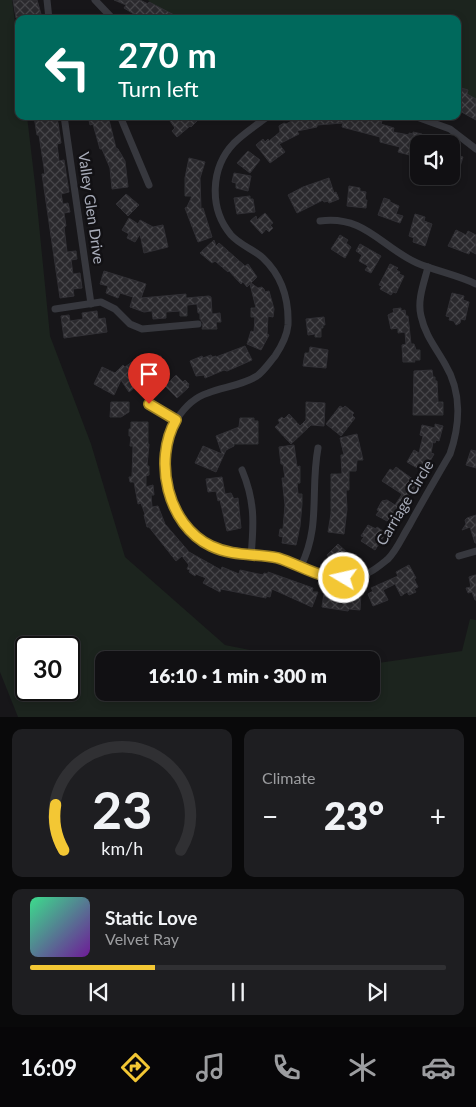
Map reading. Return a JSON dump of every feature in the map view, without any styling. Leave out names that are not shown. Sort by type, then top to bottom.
[{"type":"street","points":[[47,0],[49,15]]},
{"type":"street","points":[[95,0],[109,15]]},
{"type":"street","name":"Valley Glen Drive","points":[[65,120],[92,304]]},
{"type":"street","points":[[122,120],[149,185]]},
{"type":"street","name":"Carriage Circle","points":[[263,120],[234,144],[221,162],[217,172],[215,194],[219,214],[230,233],[262,258],[277,274],[285,290],[288,309],[287,330],[280,348],[257,376],[229,388],[207,393],[196,399],[176,420],[170,431],[164,454],[165,469],[170,493],[178,515],[189,529],[212,546],[233,554],[277,558],[324,576],[344,578],[370,572],[388,559],[450,454],[455,440],[457,398],[446,366],[425,333],[420,314],[421,295],[428,267]]},
{"type":"street","points":[[425,120],[450,129],[476,150]]},
{"type":"street","points":[[320,221],[331,219],[356,224],[369,231],[395,251],[428,267],[476,284]]},
{"type":"street","points":[[55,309],[101,302],[115,309],[130,324],[142,329],[198,324]]},
{"type":"street","points":[[149,404],[176,420]]},
{"type":"street","points":[[301,566],[308,553],[314,530],[314,468],[318,448]]},
{"type":"street","points":[[242,470],[249,487],[255,522],[251,556]]},
{"type":"street","points":[[460,556],[476,551]]},
{"type":"shaded area","points":[[0,0],[12,0],[15,22],[15,120],[27,120],[50,336],[91,444],[125,557],[225,645],[254,651],[95,651],[95,701],[380,701],[380,663],[462,651],[470,619],[476,620],[476,717],[18,717],[0,672]]},
{"type":"shaded area","points":[[148,0],[476,0],[476,107],[461,100],[461,15],[166,15],[159,11]]},
{"type":"building","points":[[13,0],[37,0],[41,14],[16,15]]},
{"type":"building","points":[[114,0],[140,0],[148,4],[149,2],[174,15],[135,15],[124,8],[126,5]]},
{"type":"building","points":[[461,88],[468,90],[467,94],[476,99],[476,120],[461,112]]},
{"type":"building","points":[[35,120],[58,120],[61,143],[57,144],[59,161],[64,160],[69,192],[61,194],[63,204],[68,203],[70,212],[64,213],[67,252],[76,251],[77,259],[71,260],[73,274],[80,273],[82,288],[73,289],[74,296],[60,298],[42,174],[45,174],[39,135],[37,135]]},
{"type":"building","points":[[89,120],[109,120],[116,148],[125,161],[128,187],[112,189],[110,168],[102,149],[100,149],[93,124],[90,125]]},
{"type":"building","points":[[198,120],[177,137],[172,131],[175,128],[170,121]]},
{"type":"building","points":[[294,120],[378,120],[382,121],[381,124],[394,128],[393,132],[409,135],[409,133],[413,134],[413,132],[422,135],[410,135],[410,155],[398,152],[400,147],[380,142],[380,137],[342,127],[343,123],[317,125],[317,127],[297,131],[299,134],[279,144],[285,152],[270,163],[256,145],[263,139],[265,142],[268,139],[269,141],[280,132],[279,126],[284,123],[286,124]]},
{"type":"building","points":[[248,151],[260,160],[250,173],[237,163]]},
{"type":"building","points":[[460,156],[463,157],[460,167]]},
{"type":"building","points":[[189,158],[205,162],[200,178],[201,209],[203,208],[212,237],[198,242],[185,208],[192,196],[185,196],[185,178]]},
{"type":"building","points":[[234,173],[251,176],[248,191],[236,188],[236,183],[232,182]]},
{"type":"building","points":[[329,178],[334,193],[336,192],[339,199],[329,203],[323,200],[297,213],[288,195],[303,187]]},
{"type":"building","points":[[349,186],[360,188],[360,191],[366,192],[366,208],[347,206]]},
{"type":"building","points":[[126,194],[139,205],[128,216],[116,204]]},
{"type":"building","points":[[250,196],[250,199],[253,199],[255,212],[237,214],[234,198]]},
{"type":"building","points":[[384,198],[399,206],[396,214],[403,216],[400,223],[378,215]]},
{"type":"building","points":[[265,213],[273,223],[270,225],[273,228],[269,232],[266,229],[262,234],[250,221],[256,216],[257,220]]},
{"type":"building","points":[[415,214],[425,217],[424,221],[432,224],[425,246],[413,242],[414,238],[409,236]]},
{"type":"building","points":[[129,218],[138,224],[140,220],[153,227],[163,225],[168,247],[144,253],[140,234],[135,242],[127,238],[129,234],[122,230]]},
{"type":"building","points":[[456,230],[466,235],[468,231],[476,235],[476,254],[470,251],[469,254],[448,246]]},
{"type":"building","points":[[340,235],[348,240],[346,243],[351,247],[345,258],[331,249]]},
{"type":"building","points":[[214,240],[216,246],[219,243],[245,266],[248,264],[257,277],[251,283],[258,288],[262,287],[265,292],[269,291],[274,309],[273,317],[268,316],[267,334],[269,335],[261,350],[247,344],[251,331],[254,332],[255,317],[251,317],[251,308],[256,308],[250,284],[247,287],[243,282],[241,284],[229,271],[215,261],[212,263],[200,253]]},
{"type":"building","points":[[360,244],[381,256],[371,273],[365,270],[368,266],[359,261],[362,255],[356,251]]},
{"type":"building","points":[[390,264],[398,268],[396,270],[400,272],[399,274],[404,276],[396,293],[393,292],[391,295],[380,289],[382,286],[379,285]]},
{"type":"building","points":[[104,271],[146,284],[141,298],[186,294],[186,298],[209,296],[211,297],[212,314],[220,313],[221,322],[216,322],[217,329],[202,329],[203,323],[200,319],[200,313],[198,313],[197,304],[187,305],[187,316],[180,316],[180,311],[166,312],[166,318],[153,319],[152,311],[144,312],[130,307],[133,297],[120,293],[118,298],[106,293],[108,286],[100,284]]},
{"type":"building","points":[[452,293],[464,296],[463,300],[469,302],[465,320],[461,319],[460,323],[456,325],[454,321],[449,320],[450,317],[446,316]]},
{"type":"building","points":[[401,308],[401,311],[405,310],[406,316],[408,316],[411,344],[414,344],[416,350],[420,350],[420,360],[414,360],[415,362],[403,362],[402,345],[406,344],[405,332],[398,333],[398,328],[391,329],[388,315],[394,312],[393,309]]},
{"type":"building","points":[[97,311],[98,319],[105,318],[107,332],[64,338],[61,316],[69,315],[70,321],[83,319],[82,313]]},
{"type":"building","points":[[324,317],[325,325],[321,328],[321,337],[315,337],[315,334],[308,335],[306,319]]},
{"type":"building","points":[[245,346],[252,360],[205,378],[204,375],[196,376],[190,361],[202,356],[203,358],[211,355],[216,357]]},
{"type":"building","points":[[310,347],[328,350],[326,368],[303,366],[305,353],[309,353]]},
{"type":"building","points":[[146,356],[161,356],[161,360],[165,360],[168,370],[168,383],[176,375],[183,382],[185,380],[189,387],[177,398],[161,382],[142,382],[129,392],[121,380],[114,395],[94,384],[102,367],[115,373],[123,365],[125,367],[132,362],[146,380]]},
{"type":"building","points":[[432,370],[433,377],[437,381],[438,402],[443,402],[443,415],[413,415],[414,371]]},
{"type":"building","points":[[111,402],[129,402],[129,412],[121,417],[110,417]]},
{"type":"building","points":[[306,402],[325,403],[324,426],[311,425],[291,444],[275,427],[280,423],[278,420],[282,417],[284,419],[289,414],[300,426],[306,420]]},
{"type":"building","points":[[340,406],[343,408],[345,406],[354,413],[352,415],[355,418],[341,436],[326,424]]},
{"type":"building","points":[[240,418],[254,418],[254,421],[258,421],[258,444],[234,444],[234,446],[226,450],[216,472],[195,463],[203,446],[222,454],[216,436],[239,427]]},
{"type":"building","points":[[131,422],[148,422],[147,466],[149,466],[149,475],[146,476],[146,487],[153,485],[154,495],[151,495],[152,507],[158,506],[165,524],[189,552],[221,570],[222,567],[239,574],[240,570],[263,575],[264,573],[268,574],[268,572],[313,588],[312,592],[318,592],[312,607],[272,589],[270,597],[266,596],[266,598],[221,589],[220,592],[203,583],[206,578],[196,574],[195,576],[189,572],[190,570],[187,569],[189,565],[182,556],[176,561],[149,527],[147,527],[141,503],[138,504],[134,482],[130,482],[129,477],[132,477],[133,446],[130,446],[131,436],[129,436]]},
{"type":"building","points":[[435,424],[443,426],[439,441],[433,442],[431,453],[434,454],[424,472],[407,462],[414,450],[419,453],[423,436],[420,435],[422,425],[435,428]]},
{"type":"building","points":[[357,434],[363,460],[357,460],[356,471],[349,471],[349,490],[346,490],[347,509],[344,534],[328,532],[331,514],[331,474],[342,474],[341,455],[344,455],[340,438]]},
{"type":"building","points":[[294,445],[297,467],[300,466],[300,483],[297,483],[298,494],[302,494],[300,526],[296,545],[282,543],[283,537],[279,536],[280,529],[283,529],[285,505],[282,478],[285,478],[279,447]]},
{"type":"building","points":[[471,450],[476,451],[476,468],[466,465]]},
{"type":"building","points":[[396,467],[414,480],[411,485],[415,487],[395,520],[391,517],[387,521],[376,515],[382,501],[387,500],[395,505],[402,494],[382,481],[390,469],[393,471]]},
{"type":"building","points":[[222,477],[225,494],[231,493],[234,499],[238,498],[241,528],[227,531],[216,491],[208,492],[206,479]]},
{"type":"building","points":[[476,515],[475,543],[470,527],[462,530],[466,524],[465,520]]},
{"type":"building","points":[[368,525],[376,529],[377,527],[386,533],[375,550],[361,541],[364,537],[361,536]]},
{"type":"building","points":[[338,544],[351,556],[344,562],[341,560],[335,562],[330,560],[327,555]]},
{"type":"building","points":[[409,565],[416,578],[414,579],[418,587],[414,589],[416,592],[409,595],[407,592],[401,596],[395,584],[383,590],[388,600],[373,606],[368,594],[373,591],[371,588],[398,576],[396,572]]},
{"type":"building","points":[[476,575],[475,600],[472,592],[468,593],[466,588],[471,587],[469,577]]},
{"type":"building","points":[[324,593],[361,594],[360,610],[349,609],[348,611],[322,607]]},
{"type":"route","points":[[149,404],[176,420],[170,431],[164,454],[165,469],[170,493],[178,515],[189,529],[204,542],[233,554],[277,558],[324,576],[344,578]]}]
